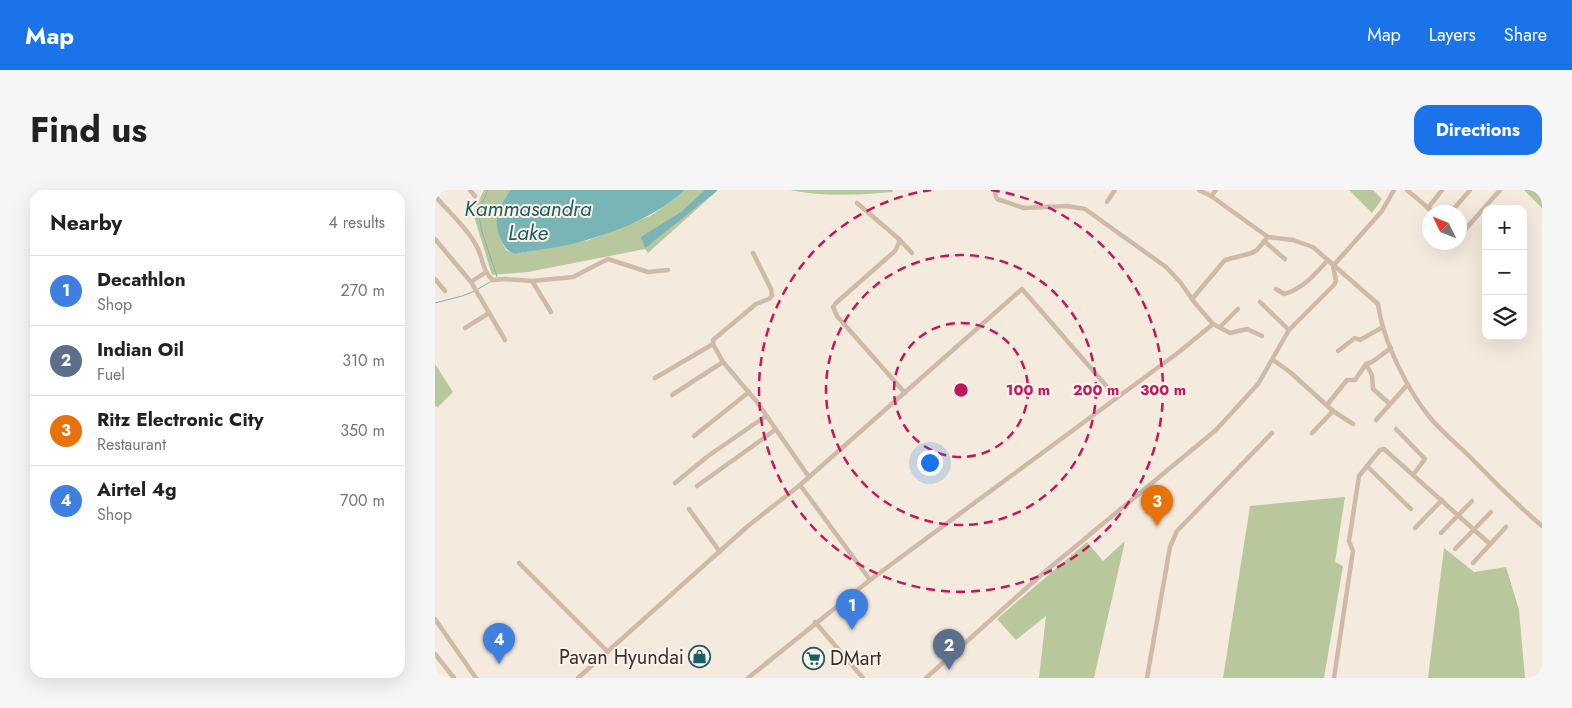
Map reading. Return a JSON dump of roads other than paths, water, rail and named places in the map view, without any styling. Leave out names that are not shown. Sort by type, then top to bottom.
[{"type":"street","points":[[470,190],[475,196]]},
{"type":"street","points":[[996,190],[997,199],[1024,208],[1067,206],[1085,209],[1166,267],[1213,324],[1230,332],[1247,329],[1262,336]]},
{"type":"street","points":[[1107,202],[1115,190]]},
{"type":"street","points":[[1199,190],[1211,196],[1266,239],[1285,259]]},
{"type":"street","points":[[1211,196],[1216,190]]},
{"type":"street","points":[[1333,266],[1382,211],[1394,190]]},
{"type":"street","points":[[1407,190],[1414,192],[1425,205]]},
{"type":"street","points":[[1430,205],[1442,190]]},
{"type":"street","points":[[1457,205],[1469,190]]},
{"type":"street","points":[[1467,227],[1500,190]]},
{"type":"street","points":[[435,196],[475,242],[481,253],[486,272],[493,280],[531,281],[573,277],[608,259],[648,272],[668,270]]},
{"type":"street","points":[[857,203],[899,239],[912,253]]},
{"type":"street","points":[[435,239],[471,282],[505,340]]},
{"type":"street","points":[[899,239],[895,251],[833,307],[837,316],[905,393]]},
{"type":"street","points":[[1192,299],[1225,260],[1252,253],[1266,239]]},
{"type":"street","points":[[1266,239],[1293,240],[1313,247],[1378,304],[1380,320],[1391,348],[1416,400],[1432,421],[1499,488],[1542,526]]},
{"type":"street","points":[[655,378],[713,344],[713,340],[756,304],[772,296],[771,289],[753,253]]},
{"type":"street","points":[[1276,289],[1284,294],[1294,292],[1328,260]]},
{"type":"street","points":[[926,678],[1041,575],[1216,430],[1258,384],[1289,330],[1334,284],[1336,281],[1333,266]]},
{"type":"street","points":[[471,282],[486,272]]},
{"type":"street","points":[[435,279],[445,291]]},
{"type":"street","points":[[531,281],[551,312]]},
{"type":"street","points":[[578,678],[748,526],[800,485],[1022,289],[1116,397]]},
{"type":"street","points":[[1260,302],[1289,330]]},
{"type":"street","points":[[1220,327],[1238,309]]},
{"type":"street","points":[[465,328],[489,313]]},
{"type":"street","points":[[748,678],[815,622],[870,580],[1213,324]]},
{"type":"street","points":[[1338,351],[1355,338],[1360,340],[1383,327]]},
{"type":"street","points":[[713,344],[723,362],[749,392],[809,477]]},
{"type":"street","points":[[1327,405],[1347,380],[1355,380],[1367,364],[1373,362],[1391,348]]},
{"type":"street","points":[[1273,360],[1290,372],[1333,411],[1353,424]]},
{"type":"street","points":[[672,395],[723,362]]},
{"type":"street","points":[[1367,364],[1372,375],[1373,389],[1390,404]]},
{"type":"street","points":[[1377,420],[1408,384]]},
{"type":"street","points":[[694,436],[749,392]]},
{"type":"street","points":[[1312,433],[1333,411]]},
{"type":"street","points":[[675,483],[709,456],[766,416]]},
{"type":"street","points":[[1396,429],[1425,459],[1413,475]]},
{"type":"street","points":[[697,486],[775,430]]},
{"type":"street","points":[[1147,678],[1170,547],[1177,531],[1272,433]]},
{"type":"street","points":[[1334,678],[1353,551],[1349,541],[1359,476],[1382,448],[1490,544]]},
{"type":"street","points":[[1367,466],[1411,509]]},
{"type":"street","points":[[800,485],[870,580]]},
{"type":"street","points":[[1415,528],[1442,500]]},
{"type":"street","points":[[1441,533],[1472,501]]},
{"type":"street","points":[[689,509],[720,552]]},
{"type":"street","points":[[1455,549],[1491,512]]},
{"type":"street","points":[[1473,563],[1506,527]]},
{"type":"street","points":[[519,563],[608,652]]},
{"type":"street","points":[[435,619],[477,678]]},
{"type":"street","points":[[815,622],[863,678]]},
{"type":"street","points":[[435,654],[454,678]]},
{"type":"water","name":"Kammasandra Lake","points":[[510,190],[685,190],[675,199],[640,220],[615,230],[572,244],[515,254],[510,252],[503,244],[498,233],[497,221],[499,209]]},
{"type":"water","name":"Kammasandra Lake","points":[[705,190],[718,190],[645,248],[641,237],[681,212]]},
{"type":"waterway","points":[[488,190],[478,212],[482,232],[497,277]]},
{"type":"waterway","points":[[478,289],[492,281]]},
{"type":"waterway","points":[[435,303],[475,291]]},
{"type":"place","name":"Ritz Electronic City","points":[[1157,526]]},
{"type":"place","name":"Decathlon","points":[[852,630]]},
{"type":"place","name":"Pavan Hyundai","points":[[700,657]]},
{"type":"place","name":"DMart","points":[[814,658]]},
{"type":"place","name":"Airtel 4g","points":[[499,664]]},
{"type":"place","name":"Indian Oil","points":[[949,670]]}]
